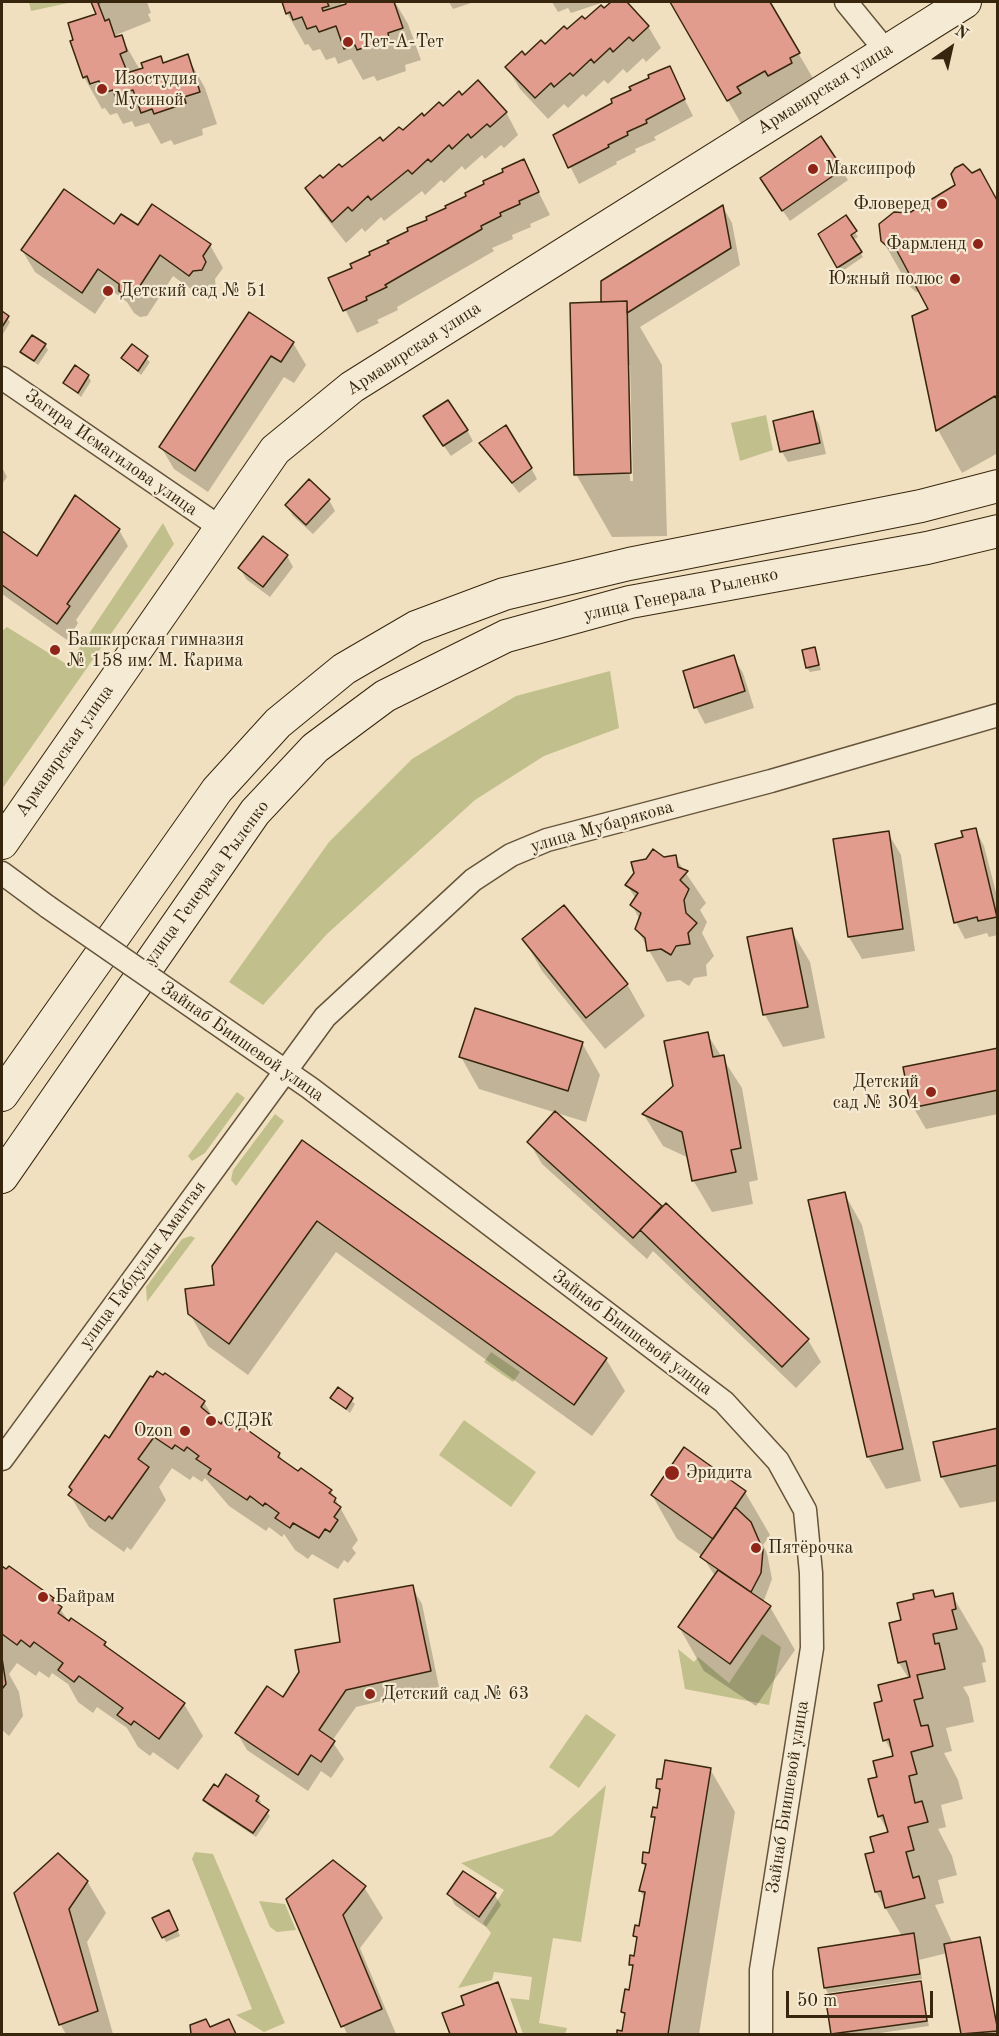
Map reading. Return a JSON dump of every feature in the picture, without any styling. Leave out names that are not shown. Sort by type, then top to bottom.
[{"type":"main road","name":"Армавирская улица","points":[[2,843],[275,450],[352,387],[965,2]]},
{"type":"main road","points":[[2,1095],[217,790],[278,723],[344,669],[416,627],[504,594],[629,564],[921,506],[998,486]]},
{"type":"main road","name":"улица Генерала Рыленко","points":[[2,1177],[255,813],[315,748],[385,696],[506,636],[619,605],[927,548],[998,531]]},
{"type":"street","points":[[846,2],[886,51]]},
{"type":"street","name":"Загира Исмагилова улица","points":[[2,378],[221,528]]},
{"type":"street","name":"улица Мубарякова","points":[[284,1071],[325,1017],[473,880],[511,855],[567,834],[771,781],[998,715]]},
{"type":"street","name":"Зайнаб Биишевой улица","points":[[2,873],[284,1071],[724,1402],[778,1461],[805,1510],[812,1573],[812,1648],[761,1970],[761,2034]]},
{"type":"street","name":"улица Габдуллы Амантая","points":[[2,1459],[284,1071]]},
{"type":"shaded area","points":[[29,2],[73,2],[31,11]]},
{"type":"shaded area","points":[[766,415],[773,450],[740,461],[731,423]]},
{"type":"shaded area","points":[[163,523],[174,544],[2,789],[2,631],[7,627],[68,665]]},
{"type":"shaded area","points":[[610,671],[619,728],[544,756],[475,800],[327,934],[263,1005],[229,982],[329,842],[412,759],[516,696]]},
{"type":"shaded area","points":[[237,1092],[245,1098],[205,1153],[192,1161],[188,1156]]},
{"type":"shaded area","points":[[275,1114],[284,1121],[236,1186],[231,1180],[233,1170]]},
{"type":"shaded area","points":[[191,1236],[195,1238],[147,1302],[146,1287],[182,1239]]},
{"type":"shaded area","points":[[491,1352],[520,1372],[513,1382],[484,1362]]},
{"type":"shaded area","points":[[464,1420],[536,1472],[511,1507],[439,1455]]},
{"type":"shaded area","points":[[762,1634],[781,1647],[769,1705],[685,1689],[678,1649],[694,1662],[698,1657],[729,1683]]},
{"type":"shaded area","points":[[586,1714],[616,1735],[579,1788],[549,1767]]},
{"type":"shaded area","points":[[606,1785],[581,1942],[553,1938],[539,2023],[567,2028],[565,2034],[523,2034],[510,1998],[529,2000],[532,1977],[494,1972],[492,1980],[458,1988],[491,1933],[483,1923],[504,1890],[461,1863],[552,1836]]},
{"type":"shaded area","points":[[195,1852],[213,1854],[285,2023],[264,2032],[236,2015],[252,2009],[192,1859]]},
{"type":"shaded area","points":[[259,1901],[285,1904],[296,1930],[277,1932],[270,1927]]},
{"type":"building","points":[[91,2],[102,2],[98,3],[105,21],[109,19],[115,37],[122,35],[127,51],[120,54],[126,69],[119,72],[120,75],[143,68],[141,63],[161,56],[163,63],[188,54],[200,92],[184,97],[186,103],[154,114],[152,109],[141,113],[133,90],[115,96],[113,90],[103,93],[99,81],[90,84],[87,76],[83,78],[70,41],[73,40],[68,23],[96,14]]},
{"type":"building","points":[[282,2],[327,2],[329,6],[322,8],[323,11],[346,4],[345,2],[394,2],[403,28],[388,33],[389,39],[357,50],[355,45],[344,49],[336,26],[319,32],[316,26],[307,29],[302,17],[293,20],[290,12],[286,14]]},
{"type":"building","points":[[611,2],[627,2],[649,26],[633,41],[629,37],[613,52],[610,48],[594,63],[591,59],[573,76],[570,73],[554,87],[551,83],[535,98],[505,67],[522,51],[525,55],[541,40],[545,44],[564,26],[567,29],[582,16],[585,19],[601,5],[604,8]]},
{"type":"building","points":[[670,2],[770,2],[800,53],[790,58],[792,63],[768,76],[765,71],[737,87],[741,93],[727,101]]},
{"type":"building","points":[[670,66],[685,99],[646,120],[647,123],[627,132],[628,135],[608,145],[609,147],[568,168],[553,135],[612,103],[611,99],[631,90],[629,87],[649,78],[648,75]]},
{"type":"building","points":[[478,80],[507,112],[490,127],[487,124],[471,138],[468,134],[452,149],[449,145],[431,162],[428,159],[412,174],[408,170],[371,200],[368,196],[352,211],[348,207],[332,222],[305,188],[320,175],[323,178],[339,164],[342,167],[380,137],[383,141],[399,127],[403,130],[422,113],[424,116],[439,102],[443,106],[459,91],[462,95]]},
{"type":"building","points":[[821,136],[843,169],[782,211],[760,178]]},
{"type":"building","points":[[524,159],[539,192],[519,201],[520,204],[500,213],[501,216],[481,226],[482,229],[385,285],[387,287],[366,297],[367,300],[343,311],[328,278],[352,268],[350,264],[370,255],[369,252],[408,231],[407,228],[427,220],[426,217],[466,196],[465,193],[484,184],[483,181],[503,172],[502,169]]},
{"type":"building","name":"Южный полюс","points":[[963,164],[972,173],[980,169],[998,202],[998,401],[995,396],[936,431],[912,316],[928,309],[896,249],[890,249],[881,241],[879,224],[894,212],[909,213],[955,185],[951,174],[955,168]]},
{"type":"building","points":[[64,189],[114,224],[121,214],[138,225],[152,204],[211,244],[203,256],[206,262],[202,270],[193,271],[189,276],[160,255],[134,295],[126,295],[119,291],[119,284],[98,269],[82,293],[21,250]]},
{"type":"building","points":[[723,205],[731,248],[627,313],[627,301],[601,302],[601,281]]},
{"type":"building","points":[[846,215],[857,231],[851,235],[862,252],[837,268],[818,234]]},
{"type":"building","points":[[627,301],[631,473],[574,475],[570,303]]},
{"type":"building","points":[[2,311],[9,316],[2,327]]},
{"type":"building","points":[[249,312],[294,342],[281,362],[271,356],[195,471],[159,447]]},
{"type":"building","points":[[32,335],[46,344],[34,361],[20,352]]},
{"type":"building","points":[[132,344],[148,356],[138,371],[121,358]]},
{"type":"building","points":[[75,365],[89,375],[78,393],[63,383]]},
{"type":"building","points":[[448,400],[468,430],[443,446],[423,416]]},
{"type":"building","points":[[813,411],[820,443],[780,452],[773,421]]},
{"type":"building","points":[[506,425],[532,468],[512,483],[479,443]]},
{"type":"building","points":[[309,479],[330,499],[306,525],[285,505]]},
{"type":"building","points":[[75,495],[120,529],[67,604],[70,606],[57,624],[2,585],[2,531],[37,556]]},
{"type":"building","points":[[263,536],[288,555],[263,587],[238,568]]},
{"type":"building","points":[[815,647],[819,665],[806,668],[802,650]]},
{"type":"building","points":[[734,655],[745,691],[694,708],[683,671]]},
{"type":"building","points":[[976,828],[997,917],[978,921],[977,917],[954,923],[935,844],[963,837],[961,831]]},
{"type":"building","points":[[889,831],[903,929],[848,937],[833,839]]},
{"type":"building","points":[[653,849],[664,857],[676,855],[678,867],[688,871],[680,880],[689,889],[684,900],[686,913],[697,923],[688,933],[690,944],[676,946],[671,955],[661,949],[647,951],[645,938],[635,929],[641,913],[630,905],[638,893],[625,885],[634,873],[631,862],[646,859]]},
{"type":"building","points":[[564,905],[628,984],[586,1018],[522,939]]},
{"type":"building","points":[[792,928],[808,1007],[763,1015],[747,937]]},
{"type":"building","points":[[475,1008],[583,1042],[568,1091],[459,1057]]},
{"type":"building","points":[[708,1032],[713,1057],[724,1055],[741,1148],[731,1150],[736,1172],[692,1181],[682,1132],[642,1114],[673,1086],[664,1041]]},
{"type":"building","points":[[998,1048],[998,1090],[911,1108],[903,1067]]},
{"type":"building","points":[[555,1111],[662,1206],[633,1238],[527,1142]]},
{"type":"building","points":[[302,1140],[607,1358],[574,1405],[317,1221],[229,1344],[188,1314],[185,1289],[214,1285],[212,1266]]},
{"type":"building","points":[[845,1192],[903,1449],[867,1457],[808,1200]]},
{"type":"building","points":[[666,1203],[809,1339],[782,1367],[640,1230]]},
{"type":"building","points":[[157,1371],[163,1375],[165,1373],[205,1401],[201,1407],[221,1424],[224,1419],[239,1430],[242,1426],[280,1453],[278,1457],[298,1471],[301,1468],[332,1490],[329,1493],[336,1498],[334,1502],[341,1507],[334,1517],[338,1520],[330,1532],[325,1529],[319,1538],[293,1523],[290,1528],[275,1518],[279,1513],[265,1503],[263,1506],[250,1496],[247,1500],[208,1474],[211,1469],[196,1459],[199,1456],[187,1447],[184,1451],[175,1445],[172,1449],[154,1437],[138,1459],[149,1467],[112,1519],[109,1516],[105,1521],[68,1495],[72,1490],[69,1487],[105,1435],[109,1438],[150,1376],[153,1377]]},
{"type":"building","points":[[338,1387],[353,1398],[346,1409],[330,1398]]},
{"type":"building","points":[[998,1428],[998,1465],[941,1477],[933,1442]]},
{"type":"building","points":[[684,1447],[746,1491],[713,1539],[651,1495]]},
{"type":"building","points":[[735,1507],[751,1522],[763,1550],[761,1573],[751,1592],[700,1557]]},
{"type":"building","points":[[2,1566],[6,1569],[9,1566],[54,1598],[52,1600],[62,1607],[58,1613],[69,1621],[71,1618],[106,1642],[104,1645],[185,1703],[159,1739],[134,1721],[131,1725],[117,1715],[123,1708],[79,1676],[74,1682],[58,1670],[63,1663],[34,1642],[30,1647],[21,1640],[17,1645],[2,1634]]},
{"type":"building","points":[[718,1570],[771,1606],[730,1664],[678,1627]]},
{"type":"building","points":[[413,1585],[431,1671],[346,1690],[319,1730],[335,1741],[321,1762],[311,1755],[298,1775],[235,1733],[267,1686],[283,1697],[299,1672],[295,1650],[340,1642],[334,1599]]},
{"type":"building","points":[[933,1590],[935,1597],[953,1593],[956,1609],[952,1610],[957,1629],[933,1634],[935,1644],[939,1643],[945,1669],[917,1675],[923,1698],[914,1700],[921,1726],[928,1725],[933,1746],[911,1752],[917,1774],[909,1776],[915,1803],[922,1801],[928,1822],[908,1827],[914,1850],[906,1852],[913,1878],[919,1876],[925,1898],[885,1908],[881,1891],[875,1892],[865,1854],[874,1852],[870,1837],[888,1832],[883,1815],[878,1817],[868,1779],[877,1777],[873,1761],[893,1756],[889,1739],[883,1741],[874,1703],[882,1701],[878,1685],[910,1677],[906,1661],[898,1663],[889,1623],[901,1620],[897,1603],[914,1599],[913,1594]]},
{"type":"building","points":[[2,1658],[6,1684],[2,1689]]},
{"type":"building","points":[[665,1760],[711,1768],[668,2034],[617,2034],[617,2030],[622,2031],[625,2013],[621,2012],[625,1989],[629,1990],[633,1965],[629,1965],[630,1955],[634,1956],[637,1937],[633,1936],[635,1925],[639,1926],[645,1892],[639,1891],[646,1864],[642,1863],[643,1852],[649,1853],[655,1817],[651,1817],[653,1807],[657,1808],[660,1789],[656,1788],[657,1779],[662,1779]]},
{"type":"building","points":[[226,1774],[259,1796],[256,1801],[269,1810],[253,1833],[203,1800],[214,1784],[218,1787]]},
{"type":"building","points":[[58,1853],[88,1881],[69,1909],[98,2011],[59,2025],[14,1893]]},
{"type":"building","points":[[333,1860],[366,1886],[343,1915],[382,2009],[341,2027],[286,1899]]},
{"type":"building","points":[[463,1871],[496,1893],[479,1917],[447,1894]]},
{"type":"building","points":[[169,1910],[178,1930],[162,1938],[152,1918]]},
{"type":"building","points":[[914,1933],[920,1974],[824,1988],[818,1948]]},
{"type":"building","points":[[980,1937],[998,2031],[961,2034],[944,1944]]},
{"type":"building","points":[[921,1981],[927,2021],[831,2034],[825,1995]]},
{"type":"building","points":[[498,1982],[517,2034],[450,2034],[442,2013],[464,2005],[461,1996]]},
{"type":"building","points":[[206,2019],[210,2027],[229,2019],[236,2034],[191,2034],[190,2025]]},
{"type":"place","name":"Тет-А-Тет","points":[[348,42]]},
{"type":"place","name":"Изостудия Мусиной","points":[[102,89]]},
{"type":"place","name":"Максипроф","points":[[813,169]]},
{"type":"place","name":"Фловеред","points":[[942,204]]},
{"type":"place","name":"Фармленд","points":[[978,244]]},
{"type":"place","name":"Южный полюс","points":[[955,279]]},
{"type":"place","name":"Детский сад № 51","points":[[108,291]]},
{"type":"place","name":"Башкирская гимназия № 158 им. М. Карима","points":[[55,650]]},
{"type":"place","name":"Детский сад № 304","points":[[931,1092]]},
{"type":"place","name":"СДЭК","points":[[211,1421]]},
{"type":"place","name":"Ozon","points":[[185,1431]]},
{"type":"place","name":"Эридита","points":[[672,1473]]},
{"type":"place","name":"Пятёрочка","points":[[756,1548]]},
{"type":"place","name":"Байрам","points":[[43,1597]]},
{"type":"place","name":"Детский сад № 63","points":[[370,1694]]}]
